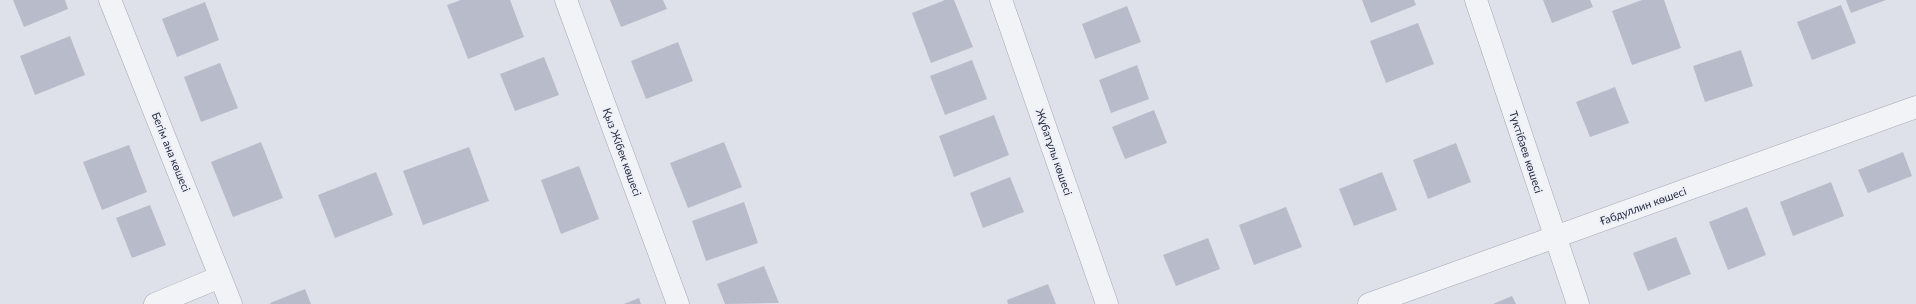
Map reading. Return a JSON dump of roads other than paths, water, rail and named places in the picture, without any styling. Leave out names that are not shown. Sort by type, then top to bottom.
[{"type":"street","name":"Бегім ана көшесі","points":[[110,0],[231,304]]},
{"type":"street","name":"Қыз Жібек көшесі","points":[[566,0],[678,304]]},
{"type":"street","name":"Жұбатұлы көшесі","points":[[1001,0],[1107,304]]},
{"type":"street","name":"Түктібаев көшесі","points":[[1476,0],[1578,304]]},
{"type":"street","name":"Ғабдуллин көшесі","points":[[1369,304],[1916,107]]},
{"type":"street","points":[[155,304],[220,277]]}]
